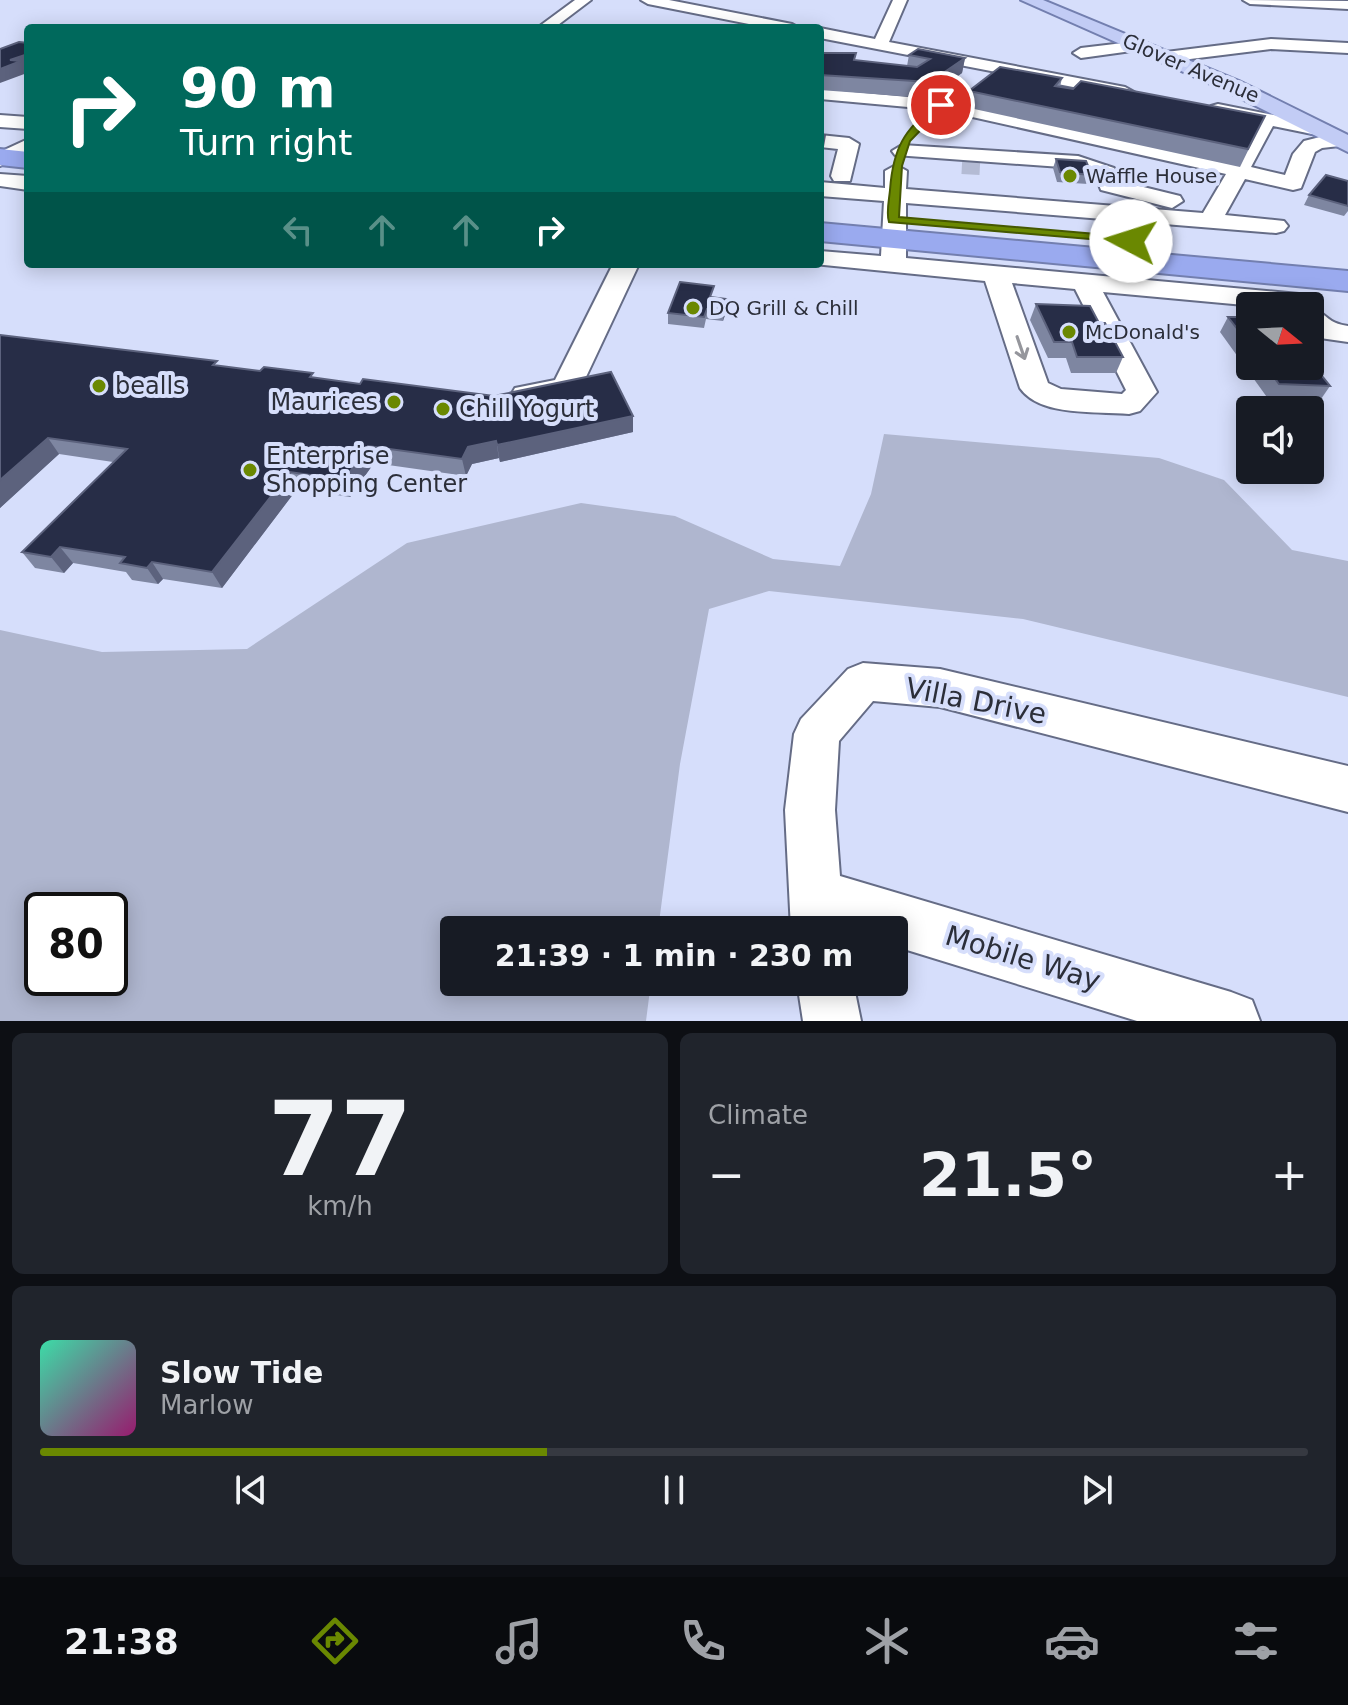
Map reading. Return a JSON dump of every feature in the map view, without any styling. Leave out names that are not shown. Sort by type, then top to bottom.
[{"type":"highway","points":[[5,159],[24,147]]},
{"type":"highway","points":[[824,212],[896,198],[1342,273]]},
{"type":"highway","points":[[824,230],[896,198],[1253,273],[1342,273]]},
{"type":"highway","points":[[1253,273],[1271,281],[1284,292]]},
{"type":"highway","points":[[1306,292],[1342,273]]},
{"type":"main road","name":"Glover Avenue","points":[[1029,0],[1257,96],[1318,135],[1344,143]]},
{"type":"street","points":[[550,24],[584,0]]},
{"type":"street","points":[[648,0],[699,4],[773,24]]},
{"type":"street","points":[[880,45],[900,0]]},
{"type":"street","points":[[1250,0],[1348,5]]},
{"type":"street","points":[[824,34],[880,45],[975,78]]},
{"type":"street","points":[[824,44],[895,63],[975,78],[1137,100]]},
{"type":"street","points":[[1166,57],[1271,44],[1348,48]]},
{"type":"street","points":[[1081,53],[1140,46]]},
{"type":"street","points":[[1328,46],[1334,57],[1348,65]]},
{"type":"street","points":[[896,198],[918,125],[975,78]]},
{"type":"street","points":[[824,94],[941,105],[1293,183]]},
{"type":"street","points":[[1203,113],[1318,135]]},
{"type":"street","points":[[0,121],[24,123]]},
{"type":"street","points":[[1213,216],[1241,172],[1265,125]]},
{"type":"street","points":[[1109,185],[1281,236],[1293,183],[1307,146],[1318,135]]},
{"type":"street","points":[[824,141],[849,144],[842,176]]},
{"type":"street","points":[[5,159],[24,179]]},
{"type":"street","points":[[824,255],[896,198],[971,168],[1037,182],[1113,197],[1106,173],[1078,162],[1037,182],[896,198]]},
{"type":"street","points":[[824,175],[842,176],[896,198],[996,274],[1236,301]]},
{"type":"street","points":[[824,189],[896,198],[1037,182],[1213,216]]},
{"type":"street","points":[[493,401],[567,387],[624,268]]},
{"type":"street","points":[[996,274],[1035,388],[1055,398],[1129,404],[1142,392],[1085,283]]},
{"type":"street","points":[[1007,306],[1038,308]]},
{"type":"street","points":[[1069,310],[1100,312]]},
{"type":"street","points":[[1324,331],[1348,334]]},
{"type":"street","name":"Villa Drive","points":[[816,912],[810,810],[817,734],[863,682],[940,688],[1348,789]]},
{"type":"street","name":"Mobile Way","points":[[816,912],[1231,1021]]},
{"type":"street","points":[[828,996],[832,1021]]},
{"type":"shaded area","points":[[884,434],[1159,458],[1224,480],[1292,550],[1348,561],[1348,697],[1023,619],[769,591],[709,609],[680,764],[660,916],[440,916],[440,996],[649,996],[646,1021],[0,1021],[0,630],[102,652],[247,649],[407,543],[581,503],[675,516],[773,559],[840,566],[871,494]]},
{"type":"building","points":[[24,43],[24,55],[10,60],[21,61],[0,69],[0,49]]},
{"type":"building","points":[[918,49],[965,58],[930,82],[824,75],[824,53],[856,53],[854,60],[917,67],[930,59],[909,55]]},
{"type":"building","points":[[1000,67],[1062,78],[1055,86],[1073,89],[1081,81],[1265,116],[1248,149],[969,91]]},
{"type":"building","points":[[1056,159],[1086,161],[1092,175],[1060,172]]},
{"type":"building","points":[[1326,175],[1348,181],[1348,206],[1309,195]]},
{"type":"building","points":[[680,282],[714,286],[710,297],[727,299],[724,311],[707,309],[704,317],[668,313]]},
{"type":"building","points":[[1036,304],[1090,306],[1099,323],[1105,323],[1123,357],[1077,357],[1072,342],[1054,342]]},
{"type":"building","points":[[1228,317],[1236,317],[1236,327]]},
{"type":"building","name":"Enterprise Shopping Center","points":[[0,335],[217,361],[213,365],[260,371],[264,367],[313,373],[310,377],[360,384],[363,379],[494,396],[611,372],[633,416],[497,445],[496,441],[468,447],[462,459],[368,446],[344,480],[290,472],[212,572],[152,562],[147,568],[120,563],[125,557],[60,547],[51,557],[22,552],[127,449],[48,438],[0,480]]},
{"type":"building","points":[[1324,378],[1330,386],[1279,384],[1276,380]]},
{"type":"tunnel","points":[[962,164],[980,165]]},
{"type":"place","name":"Waffle House","points":[[1070,176]]},
{"type":"place","name":"DQ Grill & Chill","points":[[693,308]]},
{"type":"place","name":"McDonald's","points":[[1069,332]]},
{"type":"place","name":"bealls","points":[[99,386]]},
{"type":"place","name":"Maurices","points":[[394,402]]},
{"type":"place","name":"Chill Yogurt","points":[[443,409]]},
{"type":"place","name":"Enterprise Shopping Center","points":[[250,470]]},
{"type":"route","points":[[941,105],[922,120],[906,140],[897,166],[893,220],[1131,241]]}]
